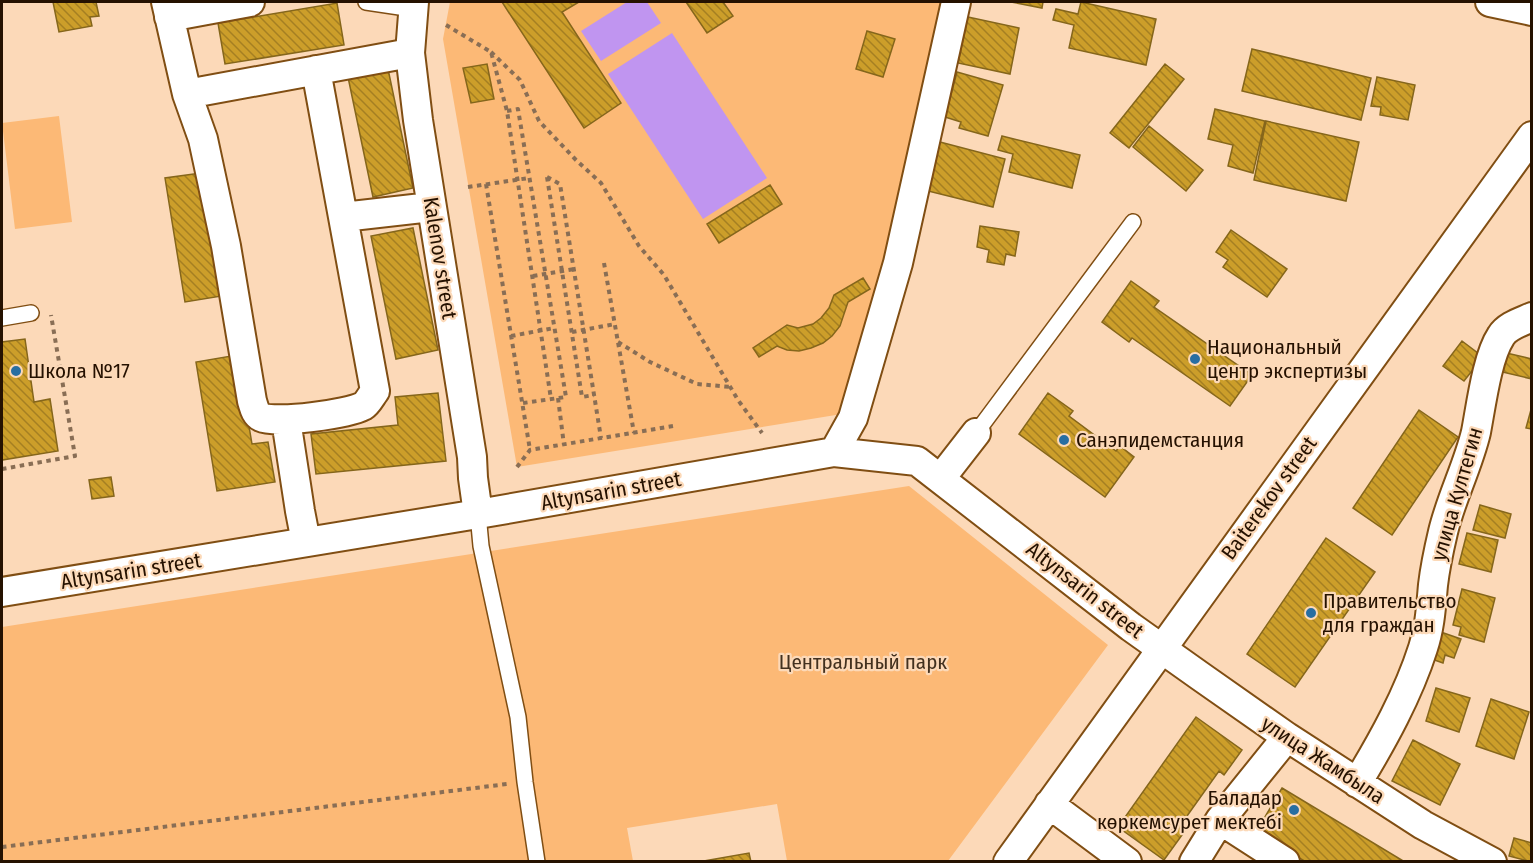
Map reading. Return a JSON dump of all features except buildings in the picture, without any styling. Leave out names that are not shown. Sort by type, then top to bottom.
[{"type":"street","points":[[250,2],[168,9],[188,94],[203,139],[226,246],[252,401],[257,413],[263,418],[286,420],[352,410],[366,405],[375,391],[316,70]]},
{"type":"street","points":[[834,452],[852,418],[898,263],[957,2]]},
{"type":"street","points":[[1490,2],[1532,11]]},
{"type":"street","name":"Kalenov street","points":[[413,5],[410,53],[418,120],[472,458],[472,478],[478,514]]},
{"type":"street","points":[[188,94],[410,53]]},
{"type":"street","name":"Baiterekov street","points":[[1008,861],[1532,136]]},
{"type":"street","points":[[343,217],[431,207]]},
{"type":"street","name":"улица Култегин","points":[[1357,783],[1376,752],[1409,686],[1424,648],[1430,623],[1433,584],[1444,530],[1475,436],[1490,363],[1497,344],[1509,327],[1532,317]]},
{"type":"street","points":[[286,420],[306,542]]},
{"type":"street","points":[[941,478],[976,433]]},
{"type":"street","name":"Altynsarin street","points":[[2,592],[478,514],[834,452],[917,460],[1161,648]]},
{"type":"street","name":"улица Жамбыла","points":[[1161,648],[1287,737],[1357,783],[1423,825],[1492,861]]},
{"type":"street","points":[[1194,861],[1220,820],[1287,737]]},
{"type":"street","points":[[1049,804],[1127,861]]},
{"type":"street","points":[[1220,820],[1285,861]]},
{"type":"lane","points":[[366,2],[413,5]]},
{"type":"lane","points":[[976,433],[1132,222]]},
{"type":"lane","points":[[2,318],[31,312]]},
{"type":"lane","points":[[478,514],[481,546],[518,717],[537,861]]},
{"type":"path","points":[[446,25],[491,52],[520,80],[538,121],[601,183],[639,246],[664,275],[731,387],[762,433]]},
{"type":"path","points":[[491,52],[507,111],[551,399]]},
{"type":"path","points":[[507,111],[518,109],[566,397],[523,403]]},
{"type":"path","points":[[594,395],[582,397],[547,177],[560,183],[601,438]]},
{"type":"path","points":[[468,187],[529,178]]},
{"type":"path","points":[[486,184],[530,450]]},
{"type":"path","points":[[604,263],[634,433]]},
{"type":"path","points":[[532,276],[574,269]]},
{"type":"path","points":[[2,468],[75,456],[51,312],[31,312]]},
{"type":"path","points":[[572,332],[615,324]]},
{"type":"path","points":[[511,336],[554,328]]},
{"type":"path","points":[[618,341],[650,362],[697,384],[731,387]]},
{"type":"path","points":[[558,398],[564,445]]},
{"type":"path","points":[[517,467],[530,450],[674,426]]},
{"type":"path","points":[[2,847],[525,782]]},
{"type":"green space","points":[[450,2],[952,2],[848,413],[517,467],[443,39]]},
{"type":"green space","points":[[59,116],[72,222],[15,229],[2,123]]},
{"type":"green space","name":"Центральный парк","points":[[909,486],[1108,645],[948,861],[787,861],[777,804],[627,828],[633,861],[2,862],[2,627]]},
{"type":"shaded area","points":[[627,2],[647,2],[661,23],[601,61],[581,31]]},
{"type":"shaded area","points":[[672,33],[767,178],[703,219],[608,74]]},
{"type":"place","name":"Национальный центр экспертизы","points":[[1195,359]]},
{"type":"place","name":"Школа №17","points":[[16,371]]},
{"type":"place","name":"Санэпидемстанция","points":[[1064,440]]},
{"type":"place","name":"Правительство для граждан","points":[[1311,613]]},
{"type":"place","name":"Баладар көркемсурет мектебі","points":[[1294,810]]}]
